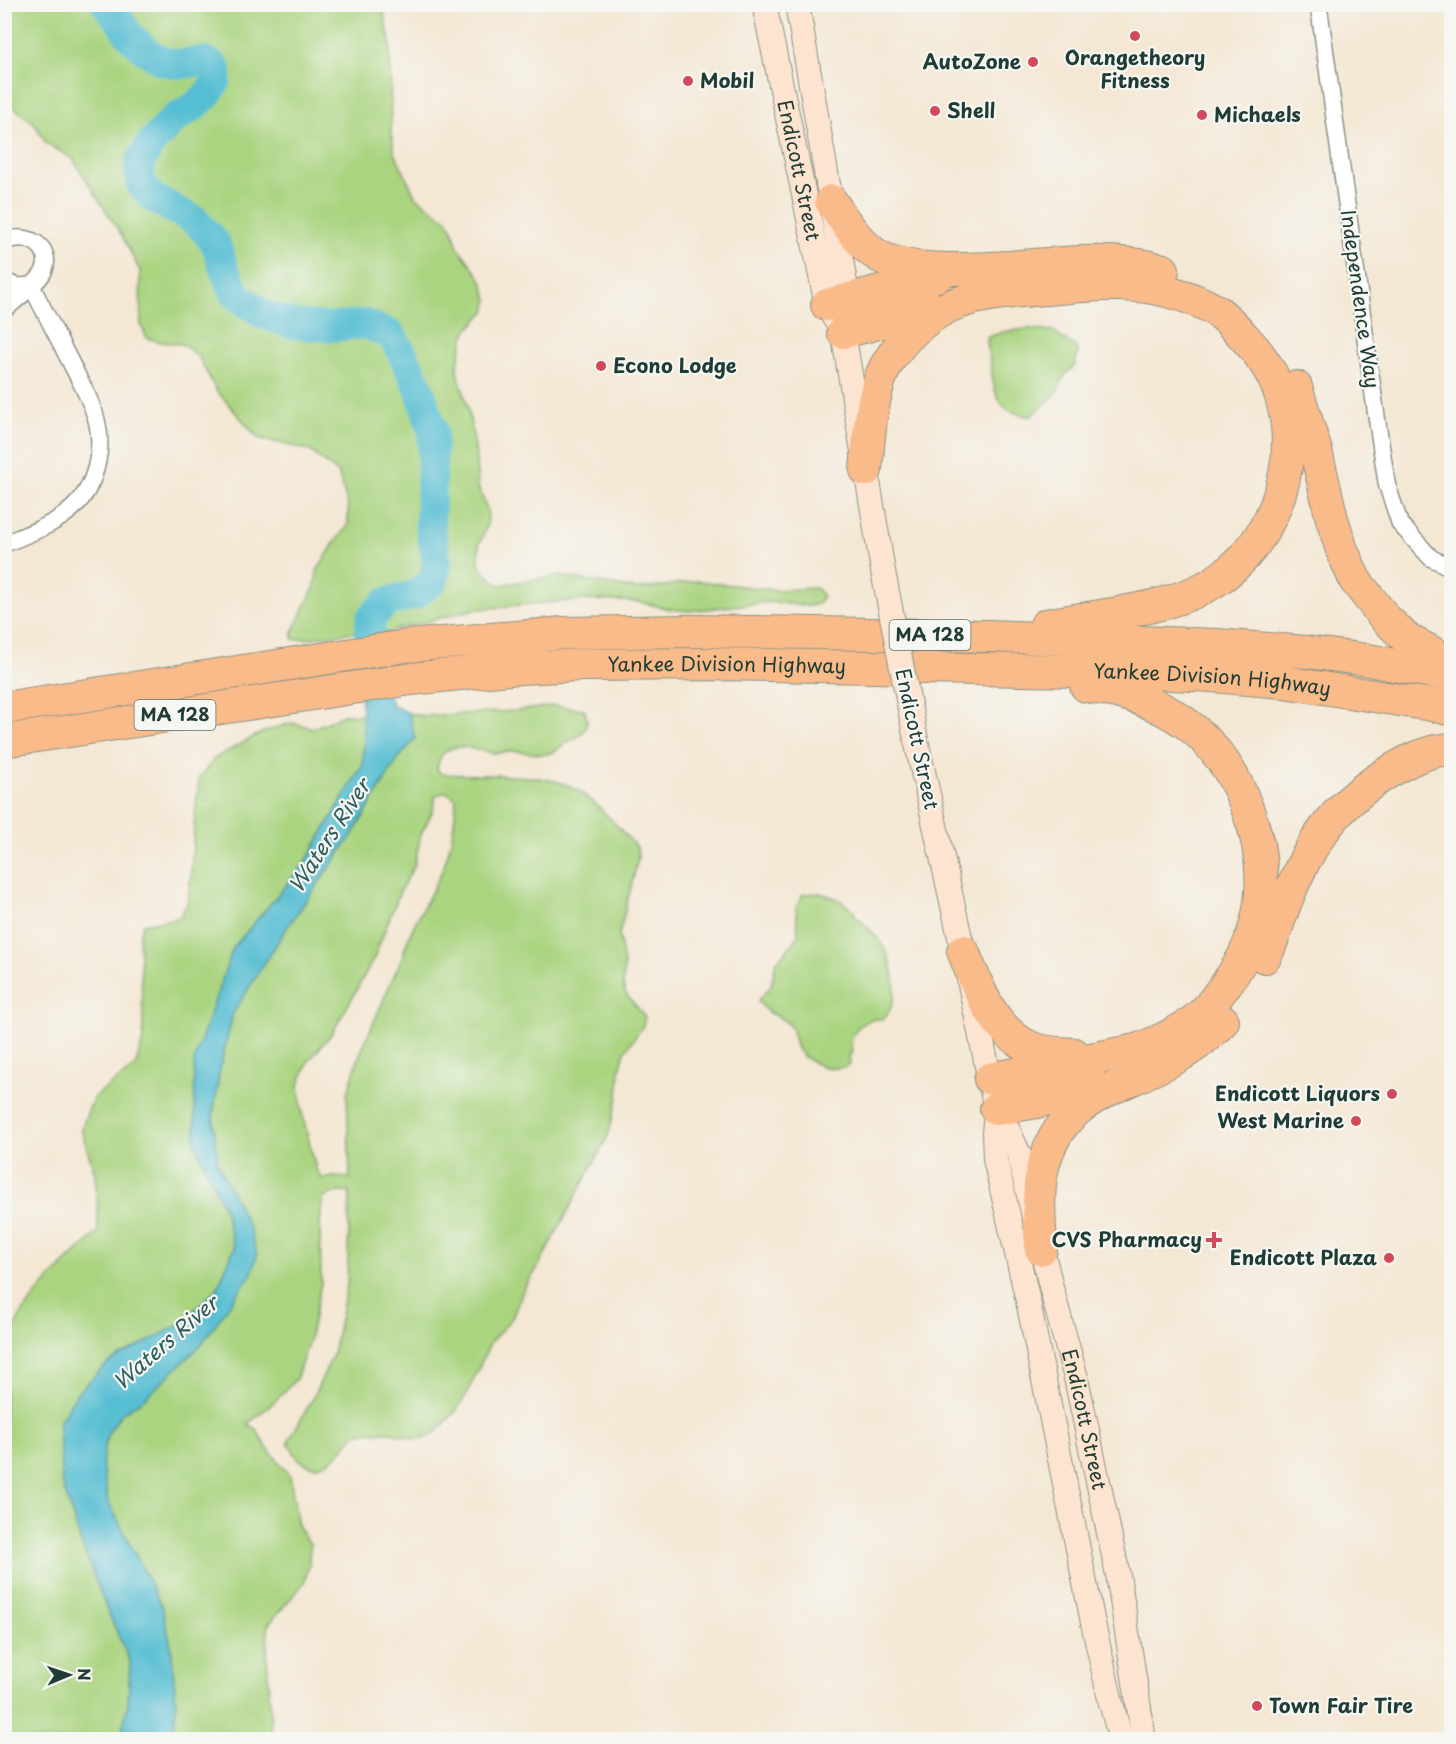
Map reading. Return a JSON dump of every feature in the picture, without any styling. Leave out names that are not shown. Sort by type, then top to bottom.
[{"type":"highway","points":[[831,201],[843,221],[860,240],[875,254],[894,263],[915,268],[970,268],[1082,262],[1137,264],[1180,274],[1203,283],[1250,315],[1284,357],[1297,388],[1316,451],[1332,519],[1355,580],[1385,618],[1407,639],[1452,663]]},
{"type":"highway","points":[[838,303],[970,268]]},
{"type":"highway","points":[[843,332],[1013,291],[1120,285],[1154,288],[1187,297],[1218,312],[1260,354],[1272,377],[1283,403],[1288,455],[1278,501],[1269,521],[1257,541],[1238,564],[1214,582],[1168,602],[988,636]]},
{"type":"highway","points":[[866,470],[874,406],[887,363],[911,332],[926,319],[951,305]]},
{"type":"highway","name":"Yankee Division Highway","points":[[4,708],[406,646],[564,633],[690,631],[988,636],[1205,645],[1306,652],[1380,662],[1452,677]]},
{"type":"highway","name":"Yankee Division Highway","points":[[4,741],[411,679],[519,668],[650,664],[1130,672],[1213,676],[1284,682],[1452,710]]},
{"type":"highway","points":[[993,670],[1118,691],[1152,703],[1188,725],[1206,741],[1228,768],[1240,790],[1255,828],[1260,853],[1262,881],[1258,914],[1251,938],[1242,960],[1217,998],[1201,1015],[1181,1029],[1136,1050],[1092,1098],[1074,1112],[1059,1129],[1048,1150],[1042,1172],[1039,1198],[1041,1249]]},
{"type":"highway","points":[[993,1094],[1120,1068],[1168,1062],[1209,1036],[1241,1000],[1254,981],[1270,947],[1300,868],[1328,822],[1367,786],[1394,769],[1418,756],[1436,750],[1452,749]]},
{"type":"highway","points":[[963,951],[982,997],[1005,1029],[1020,1041],[1032,1048],[1053,1053],[1080,1055],[1120,1068]]},
{"type":"main road","name":"Endicott Street","points":[[764,4],[838,303],[883,571],[916,740],[993,1094],[995,1159],[1028,1301],[1093,1623],[1121,1740]]},
{"type":"main road","name":"Endicott Street","points":[[797,4],[831,201],[838,303]]},
{"type":"main road","name":"Endicott Street","points":[[993,1094],[1019,1154],[1041,1249],[1077,1378],[1118,1575],[1144,1740]]},
{"type":"street","name":"Independence Way","points":[[1317,4],[1387,485],[1400,524],[1431,558],[1452,568]]},
{"type":"street","points":[[4,243],[15,237],[24,237],[40,246],[45,255],[45,268],[39,279],[4,310]]},
{"type":"street","points":[[4,280],[21,287],[31,285]]},
{"type":"street","points":[[4,544],[52,522],[74,507],[88,488],[96,467],[99,444],[97,422],[90,400],[31,285]]},
{"type":"green space","points":[[4,5],[382,5],[390,41],[391,131],[394,151],[415,196],[447,220],[458,247],[481,279],[488,299],[487,309],[467,331],[463,340],[457,369],[468,408],[475,447],[478,487],[488,516],[487,526],[479,544],[479,564],[484,572],[499,585],[559,576],[637,589],[697,581],[776,590],[816,588],[823,596],[818,604],[808,606],[769,602],[689,611],[640,602],[590,600],[540,603],[471,610],[390,633],[362,632],[293,639],[293,632],[315,586],[317,571],[348,525],[348,506],[338,473],[309,450],[258,438],[216,390],[198,356],[182,344],[147,338],[141,325],[140,271],[121,234],[73,159],[46,143],[34,123],[8,103],[5,104]]},
{"type":"green space","points":[[1028,329],[1053,331],[1075,346],[1078,352],[1075,365],[1065,375],[1055,395],[1030,417],[1007,409],[998,399],[987,343],[988,337],[1003,332]]},
{"type":"green space","points":[[554,706],[584,709],[587,725],[583,733],[550,753],[517,751],[494,753],[468,748],[452,748],[443,753],[440,759],[437,769],[441,774],[529,777],[561,783],[591,800],[637,847],[636,867],[619,935],[624,964],[625,993],[645,1017],[643,1026],[625,1051],[620,1070],[618,1097],[608,1136],[537,1269],[524,1288],[512,1318],[490,1343],[468,1392],[456,1411],[432,1436],[416,1439],[390,1432],[355,1434],[330,1461],[314,1466],[298,1458],[288,1442],[313,1398],[333,1354],[347,1285],[350,1193],[336,1193],[323,1199],[320,1224],[321,1283],[309,1341],[296,1379],[248,1424],[256,1429],[267,1448],[290,1475],[298,1527],[310,1544],[309,1566],[304,1583],[268,1625],[267,1656],[272,1739],[174,1739],[176,1702],[171,1646],[162,1607],[108,1501],[102,1464],[107,1435],[121,1414],[145,1398],[201,1345],[250,1230],[218,1163],[213,1115],[220,1068],[233,1013],[286,929],[351,837],[397,760],[415,739],[409,713],[424,716],[514,711]],"holes":[[[446,792],[456,799],[452,838],[444,866],[410,934],[359,1056],[347,1095],[350,1178],[322,1179],[316,1169],[302,1113],[299,1085],[308,1062],[332,1033],[374,958],[401,889],[414,866],[421,834],[433,810],[436,795]]]},
{"type":"green space","points":[[346,714],[363,715],[363,764],[305,863],[233,948],[195,1143],[225,1211],[234,1248],[217,1289],[179,1325],[109,1362],[59,1422],[62,1483],[81,1542],[130,1662],[128,1704],[121,1736],[120,1739],[5,1740],[5,1357],[15,1326],[31,1301],[52,1276],[98,1232],[95,1174],[81,1129],[94,1097],[135,1067],[143,1041],[139,936],[143,924],[179,918],[187,904],[199,778],[215,758],[261,733],[291,723],[314,728]]},
{"type":"green space","points":[[820,893],[838,899],[854,911],[855,915],[881,943],[893,971],[893,1002],[889,1011],[883,1019],[869,1020],[858,1027],[852,1038],[850,1064],[837,1068],[822,1066],[802,1055],[796,1047],[788,1024],[768,1012],[758,1001],[771,986],[776,962],[798,935],[796,907],[803,894]]},
{"type":"water","points":[[377,630],[390,633],[388,690],[392,704],[409,713],[415,739],[397,760],[351,837],[286,929],[233,1013],[220,1068],[213,1115],[218,1163],[250,1230],[257,1255],[252,1273],[201,1345],[145,1398],[121,1414],[107,1435],[102,1464],[108,1501],[162,1607],[171,1646],[176,1702],[174,1739],[120,1739],[128,1704],[130,1662],[81,1542],[62,1483],[59,1422],[77,1393],[109,1362],[179,1325],[217,1289],[234,1248],[225,1211],[195,1143],[194,1060],[233,948],[305,863],[363,764],[364,736],[355,632]]},
{"type":"waterway","name":"Waters River","points":[[106,4],[131,37],[161,61],[180,64],[204,61],[214,66],[217,72],[216,82],[206,96],[175,118],[151,143],[139,164],[141,184],[153,198],[196,221],[215,242],[225,272],[237,296],[263,314],[292,324],[329,327],[366,324],[391,335],[419,388],[433,432],[430,526],[437,563],[433,581],[415,595],[386,602],[371,618],[369,639],[372,671]]},
{"type":"place","name":"Orangetheory Fitness","points":[[1135,36]]},
{"type":"place","name":"AutoZone","points":[[1033,62]]},
{"type":"place","name":"Mobil","points":[[688,81]]},
{"type":"place","name":"Shell","points":[[935,111]]},
{"type":"place","name":"Michaels","points":[[1202,115]]},
{"type":"place","name":"Econo Lodge","points":[[601,366]]},
{"type":"place","name":"Endicott Liquors","points":[[1392,1094]]},
{"type":"place","name":"West Marine","points":[[1356,1121]]},
{"type":"place","name":"CVS Pharmacy","points":[[1214,1240]]},
{"type":"place","name":"Endicott Plaza","points":[[1389,1258]]},
{"type":"place","name":"Town Fair Tire","points":[[1257,1706]]}]
